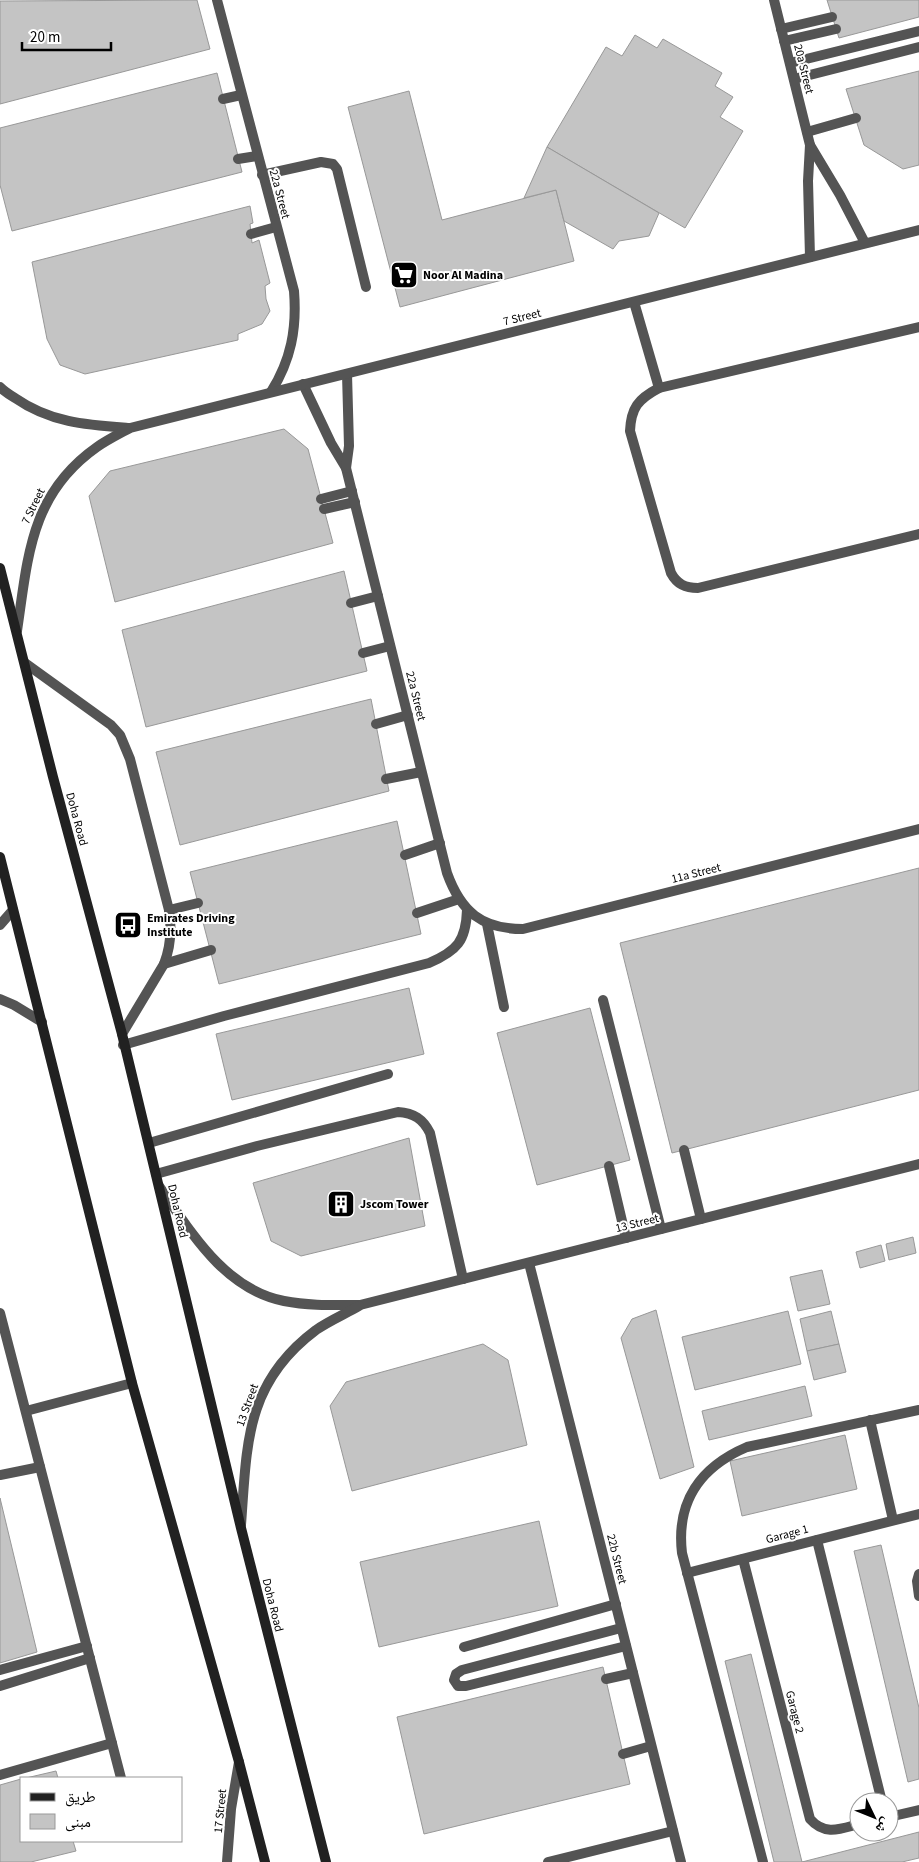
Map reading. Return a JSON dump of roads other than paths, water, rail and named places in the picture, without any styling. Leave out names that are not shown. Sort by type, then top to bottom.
[{"type":"main road","name":"Doha Road","points":[[0,568],[149,1143],[241,1528],[327,1860]]},
{"type":"main road","points":[[0,858],[132,1383],[240,1762],[265,1862]]},
{"type":"street","name":"22a Street","points":[[217,0],[294,291],[295,327],[287,361],[271,392]]},
{"type":"street","name":"20a Street","points":[[774,0],[810,145],[808,181],[810,257]]},
{"type":"street","points":[[781,29],[832,17]]},
{"type":"street","points":[[784,41],[836,29]]},
{"type":"street","points":[[790,63],[919,31]]},
{"type":"street","points":[[794,79],[919,46]]},
{"type":"street","points":[[224,99],[241,94]]},
{"type":"street","points":[[807,132],[856,118]]},
{"type":"street","name":"20a Street","points":[[810,145],[840,194],[865,243]]},
{"type":"street","points":[[238,160],[257,156]]},
{"type":"street","points":[[262,175],[321,162],[333,164],[337,169],[366,287]]},
{"type":"street","points":[[251,234],[276,227]]},
{"type":"street","name":"7 Street","points":[[17,631],[29,548],[38,518],[53,491],[73,467],[97,447],[130,428],[919,230]]},
{"type":"street","points":[[634,302],[659,388]]},
{"type":"street","points":[[919,327],[659,388],[646,395],[636,404],[631,417],[630,430],[671,573],[675,581],[689,588],[698,588],[919,534]]},
{"type":"street","name":"22a Street","points":[[346,468],[349,446],[347,374]]},
{"type":"street","name":"22a Street","points":[[303,384],[331,443],[346,468],[447,873],[452,887],[467,910],[483,922]]},
{"type":"street","name":"7 Street","points":[[0,387],[29,407],[59,420],[130,428]]},
{"type":"street","points":[[352,491],[323,504],[354,502]]},
{"type":"street","points":[[351,603],[378,596]]},
{"type":"street","points":[[363,653],[390,646]]},
{"type":"street","points":[[25,663],[111,725],[120,735],[130,759],[169,910],[171,939],[168,953],[164,964],[122,1040]]},
{"type":"street","points":[[376,724],[408,716]]},
{"type":"street","points":[[386,779],[421,772]]},
{"type":"street","name":"11a Street","points":[[483,922],[508,929],[539,926],[919,829]]},
{"type":"street","points":[[405,855],[440,843]]},
{"type":"street","points":[[417,913],[459,899]]},
{"type":"street","points":[[169,910],[198,903]]},
{"type":"street","points":[[0,925],[13,910]]},
{"type":"street","points":[[122,1040],[224,1016],[429,963],[446,956],[459,944],[466,928],[467,910]]},
{"type":"street","points":[[483,922],[504,1007]]},
{"type":"street","points":[[164,964],[211,950]]},
{"type":"street","points":[[0,999],[42,1022]]},
{"type":"street","points":[[602,1000],[661,1229]]},
{"type":"street","points":[[149,1143],[388,1074]]},
{"type":"street","points":[[156,1174],[257,1146],[398,1112],[408,1112],[418,1117],[430,1133],[463,1279]]},
{"type":"street","points":[[684,1150],[701,1219]]},
{"type":"street","name":"13 Street","points":[[159,1186],[200,1245],[223,1269],[252,1289],[282,1301],[301,1304],[360,1305],[919,1164]]},
{"type":"street","points":[[609,1166],[626,1238]]},
{"type":"street","name":"22b Street","points":[[529,1262],[681,1862]]},
{"type":"street","name":"13 Street","points":[[241,1528],[246,1448],[252,1420],[262,1393],[277,1369],[296,1347],[318,1329],[360,1305]]},
{"type":"street","points":[[0,1313],[121,1777]]},
{"type":"street","points":[[26,1411],[132,1383]]},
{"type":"street","points":[[763,1862],[682,1553],[680,1535],[689,1497],[699,1480],[713,1466],[729,1455],[747,1447],[919,1410]]},
{"type":"street","points":[[870,1420],[893,1520]]},
{"type":"street","points":[[0,1475],[40,1466]]},
{"type":"street","name":"Garage 1","points":[[687,1573],[919,1514]]},
{"type":"street","points":[[817,1540],[880,1792]]},
{"type":"street","name":"Garage 2","points":[[744,1559],[810,1819],[816,1827],[826,1830],[849,1826]]},
{"type":"street","points":[[919,1574],[916,1581],[919,1596]]},
{"type":"street","points":[[464,1647],[616,1604]]},
{"type":"street","points":[[621,1628],[462,1670],[456,1674],[454,1680],[458,1686],[466,1686],[626,1646]]},
{"type":"street","points":[[0,1670],[86,1646]]},
{"type":"street","points":[[0,1686],[90,1658]]},
{"type":"street","points":[[606,1679],[633,1674]]},
{"type":"street","points":[[0,1775],[112,1744]]},
{"type":"street","points":[[623,1754],[651,1746]]},
{"type":"street","name":"17 Street","points":[[227,1862],[231,1809],[240,1762]]},
{"type":"street","points":[[899,1815],[919,1810]]},
{"type":"street","points":[[548,1862],[673,1831]]},
{"type":"place","name":"Noor Al Madina","points":[[404,275]]},
{"type":"place","name":"Emirates Driving Institute","points":[[128,925]]},
{"type":"place","name":"Jscom Tower","points":[[341,1204]]}]
